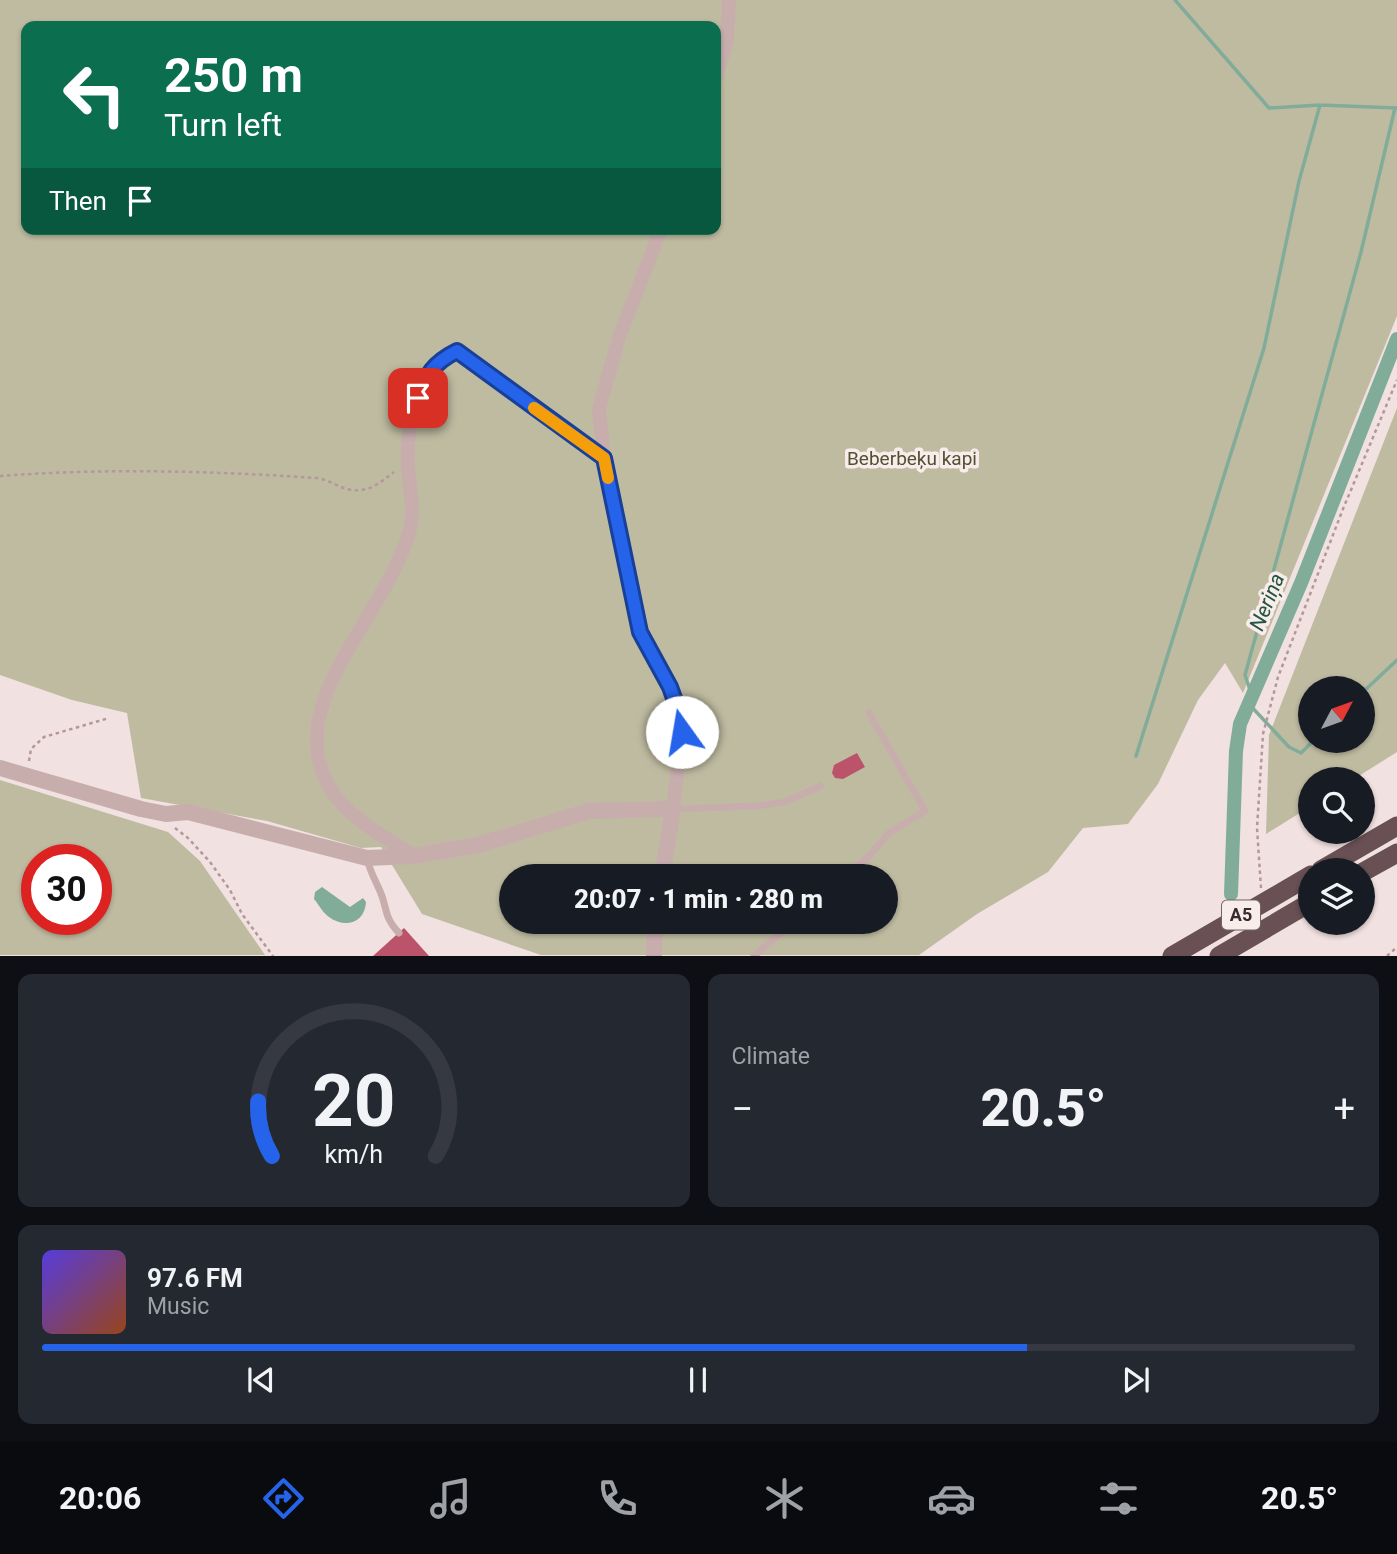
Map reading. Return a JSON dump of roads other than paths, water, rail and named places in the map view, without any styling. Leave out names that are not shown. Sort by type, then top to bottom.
[{"type":"highway","points":[[1342,858],[1397,826]]},
{"type":"highway","points":[[1375,865],[1397,853]]},
{"type":"highway","name":"A5","points":[[1172,956],[1298,883]]},
{"type":"highway","name":"A5","points":[[1219,956],[1298,910]]},
{"type":"street","points":[[721,60],[727,40],[729,0]]},
{"type":"street","points":[[659,235],[619,337],[599,409],[604,458],[640,632],[670,687],[679,712],[682,732],[664,864]]},
{"type":"street","points":[[414,856],[359,821],[340,805],[328,788],[320,768],[317,746],[318,712],[334,677],[390,580],[409,531],[412,516],[407,462],[411,416],[425,381],[438,360],[457,351],[604,458]]},
{"type":"street","points":[[0,768],[141,809],[166,814],[188,812],[367,858],[414,856],[478,845],[589,811],[673,809]]},
{"type":"street","points":[[654,956],[655,934]]},
{"type":"lane","points":[[860,864],[889,833],[925,811],[869,713]]},
{"type":"lane","points":[[673,809],[757,806],[785,802],[820,786]]},
{"type":"lane","points":[[367,858],[384,903],[387,920],[399,933]]},
{"type":"lane","points":[[754,956],[779,934]]},
{"type":"waterway","points":[[1175,0],[1269,108],[1320,105],[1397,108]]},
{"type":"waterway","points":[[1136,756],[1264,348],[1299,181],[1320,105]]},
{"type":"waterway","points":[[1252,696],[1245,675],[1361,252],[1395,108]]},
{"type":"waterway","name":"Neriņa","points":[[1231,894],[1236,751],[1240,724],[1301,583],[1397,339]]},
{"type":"waterway","points":[[1376,680],[1397,660]]},
{"type":"waterway","points":[[1248,703],[1289,747],[1298,752]]},
{"type":"park label","name":"Beberbeķu kapi","points":[[912,458]]}]
